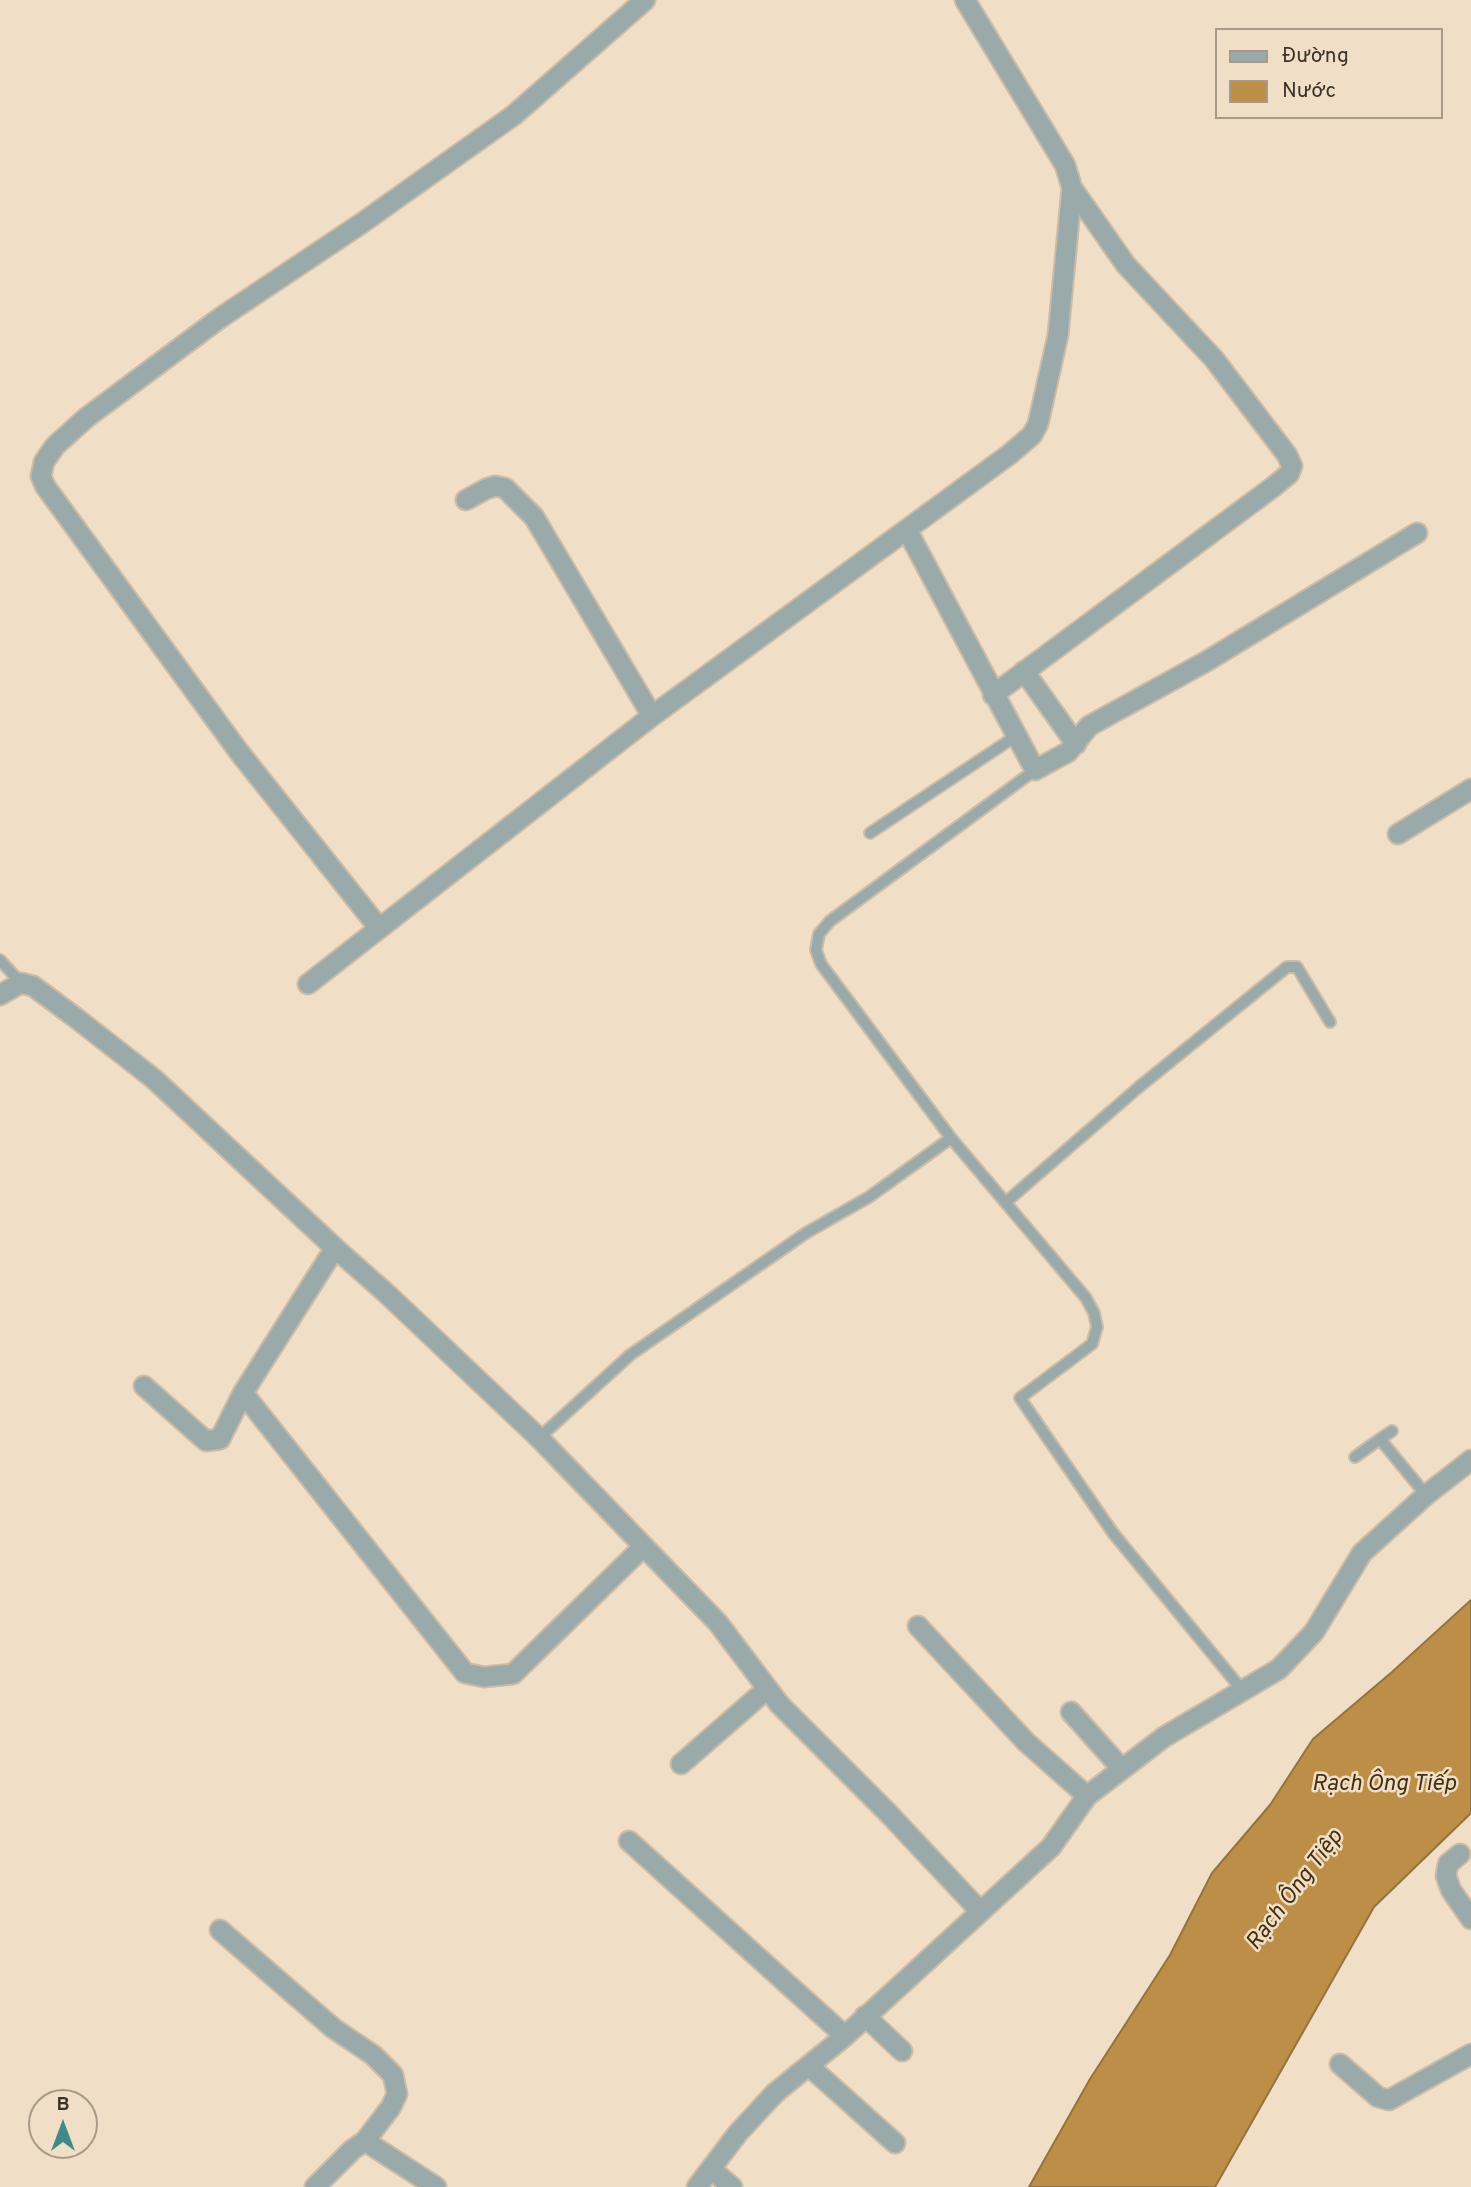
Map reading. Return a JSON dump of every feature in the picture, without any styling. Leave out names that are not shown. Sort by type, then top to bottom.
[{"type":"street","points":[[379,928],[239,751],[45,486],[41,476],[44,462],[55,446],[86,418],[220,318],[362,223],[514,115],[645,0]]},
{"type":"street","points":[[965,0],[1065,165],[1072,188],[1126,265],[1214,359],[1287,455],[1292,466],[1289,474],[1273,487],[993,695]]},
{"type":"street","points":[[308,984],[652,716],[1010,454],[1032,435],[1038,424],[1058,335],[1072,188]]},
{"type":"street","points":[[466,500],[495,486],[505,488],[534,517],[652,716]]},
{"type":"street","points":[[907,530],[1035,770],[1072,748],[1089,726],[1207,661],[1417,533]]},
{"type":"street","points":[[1024,671],[1072,748]]},
{"type":"street","points":[[1398,834],[1471,789]]},
{"type":"street","points":[[0,995],[21,984],[33,986],[154,1079],[396,1302],[538,1438],[718,1623],[780,1706],[890,1815],[979,1910]]},
{"type":"street","points":[[144,1386],[206,1441],[220,1438],[243,1393],[335,1248]]},
{"type":"street","points":[[243,1393],[465,1673],[484,1677],[513,1674],[643,1547]]},
{"type":"street","points":[[697,2187],[738,2133],[775,2093],[845,2036],[979,1910],[1051,1847],[1087,1796],[1164,1737],[1279,1669],[1314,1632],[1362,1553],[1426,1495],[1471,1460]]},
{"type":"street","points":[[918,1626],[1026,1742],[1087,1796]]},
{"type":"street","points":[[681,1764],[767,1689]]},
{"type":"street","points":[[1071,1712],[1122,1769]]},
{"type":"street","points":[[629,1842],[845,2036]]},
{"type":"street","points":[[1460,1854],[1448,1864],[1446,1877],[1451,1890],[1471,1919]]},
{"type":"street","points":[[219,1930],[333,2028],[373,2055],[393,2075],[397,2094],[391,2108],[365,2141],[352,2150],[315,2187]]},
{"type":"street","points":[[865,2016],[902,2051]]},
{"type":"street","points":[[1340,2064],[1378,2097],[1389,2101],[1471,2054]]},
{"type":"street","points":[[809,2066],[895,2143]]},
{"type":"street","points":[[365,2141],[436,2187]]},
{"type":"street","points":[[711,2169],[732,2187]]},
{"type":"lane","points":[[870,833],[1016,736]]},
{"type":"lane","points":[[1035,770],[830,920],[817,941],[816,950],[821,964],[951,1138],[1086,1298],[1094,1313],[1097,1327],[1093,1344],[1020,1398],[1114,1533],[1243,1691]]},
{"type":"lane","points":[[0,960],[21,984]]},
{"type":"lane","points":[[1006,1202],[1139,1087],[1287,967],[1297,967],[1330,1022]]},
{"type":"lane","points":[[538,1438],[630,1355],[806,1233],[869,1197],[951,1138]]},
{"type":"lane","points":[[1355,1457],[1392,1431]]},
{"type":"lane","points":[[1380,1438],[1426,1495]]},
{"type":"water","name":"Rạch Ông Tiếp","points":[[1471,1600],[1471,1813],[1374,1907],[1215,2187],[1029,2187],[1090,2079],[1170,1955],[1212,1873],[1270,1805],[1313,1739]]},
{"type":"water label","name":"Rạch Ông Tiệp","points":[[1296,1891]]}]
